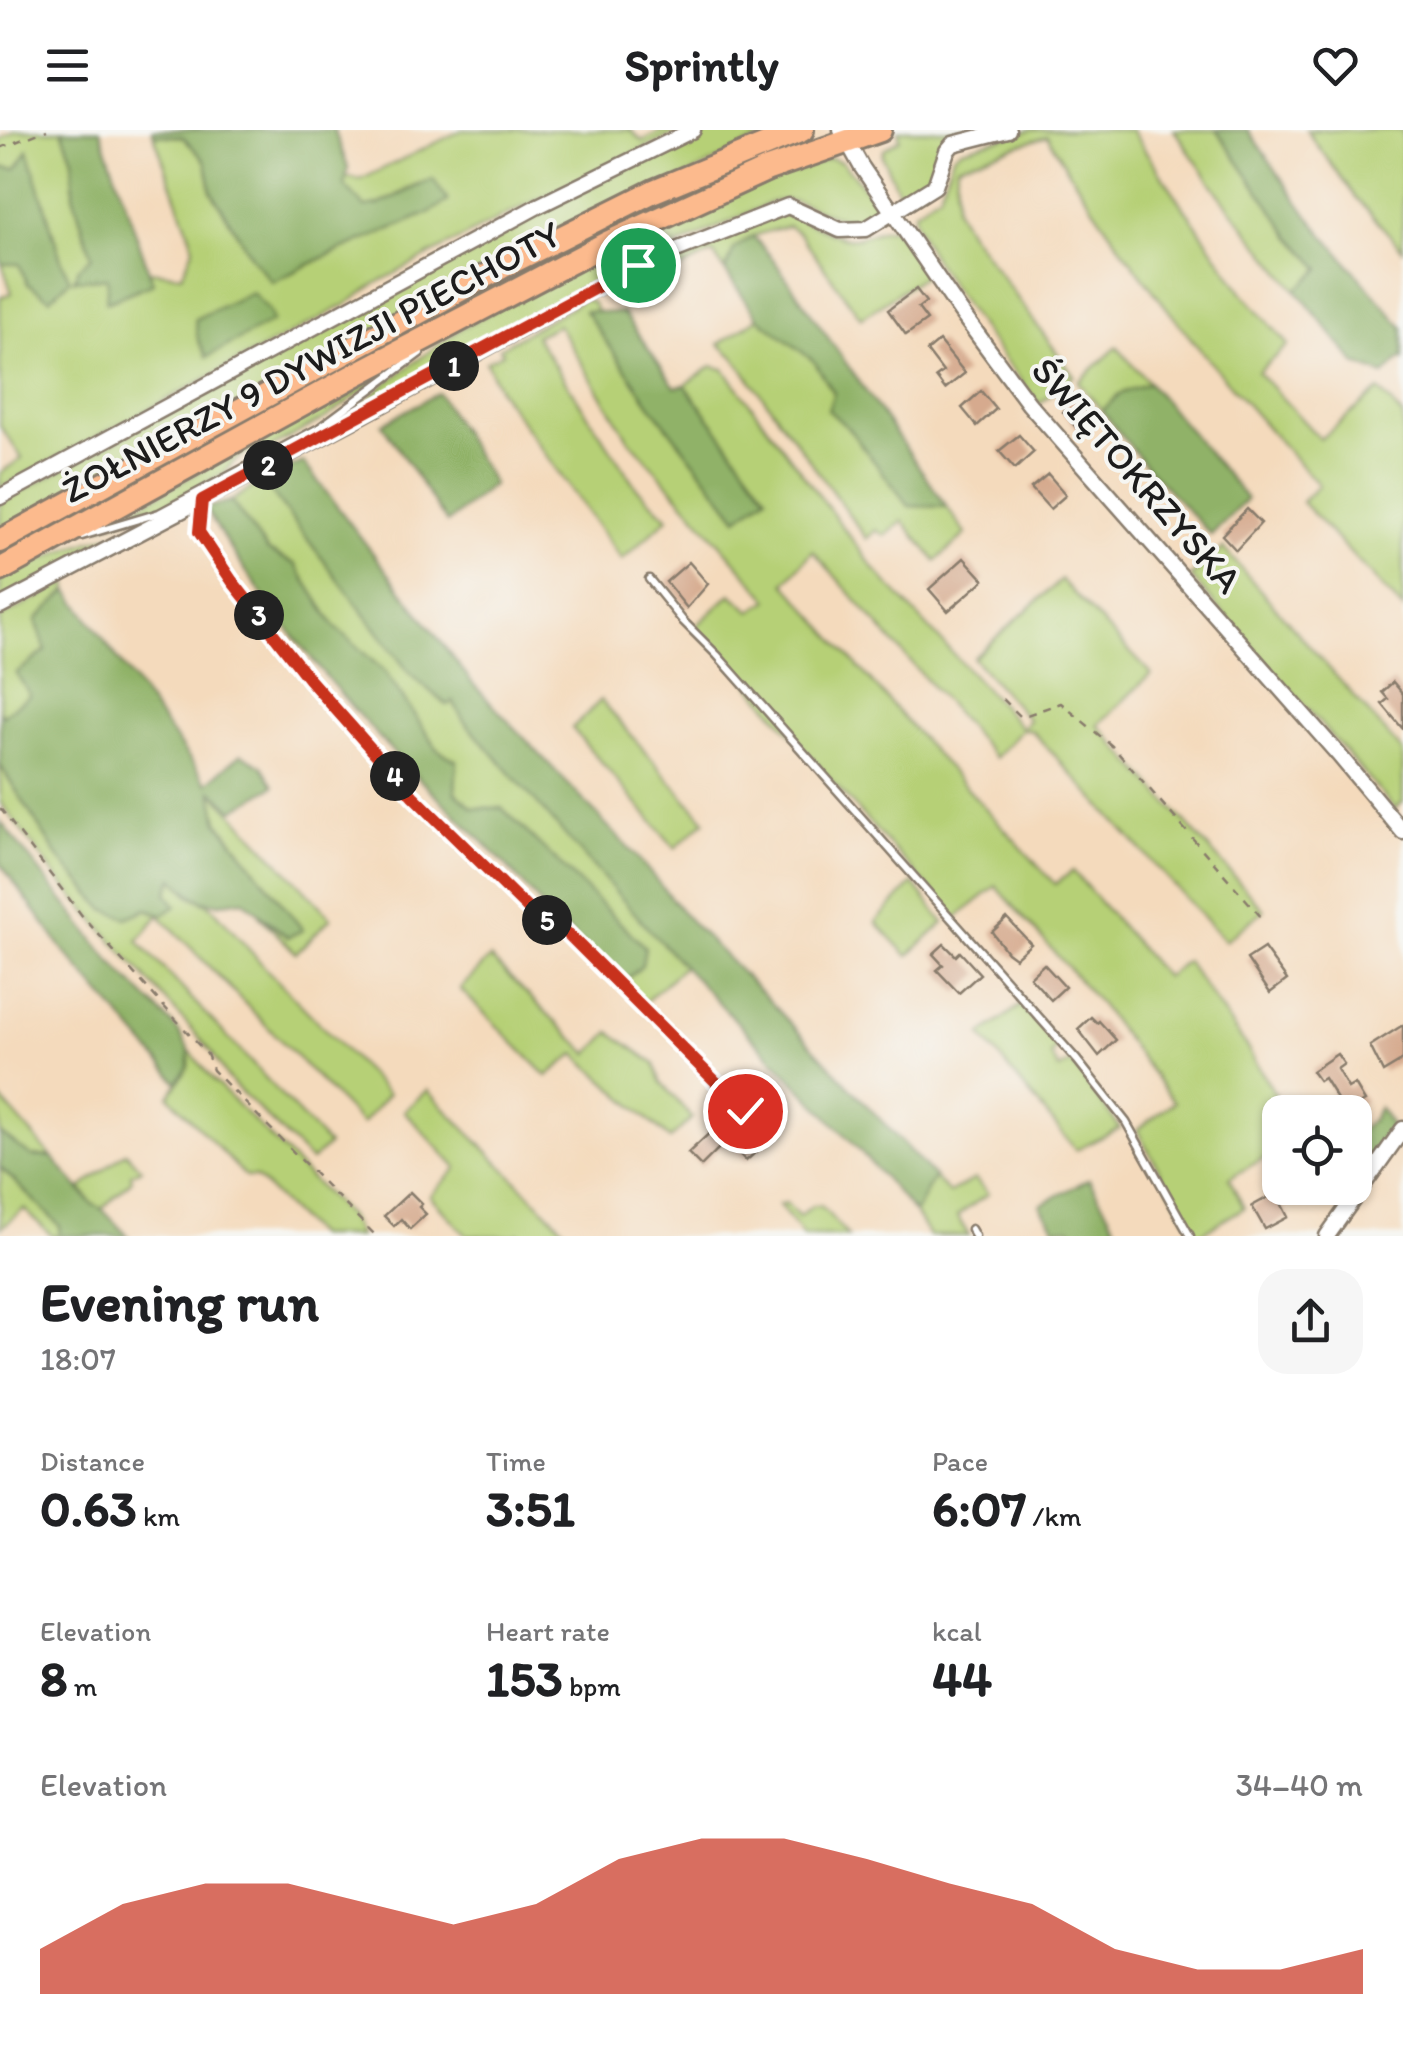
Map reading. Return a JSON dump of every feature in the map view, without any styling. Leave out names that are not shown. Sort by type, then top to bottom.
[{"type":"highway","name":"ŻOŁNIERZY 9 DYWIZJI PIECHOTY","points":[[0,541],[502,267],[654,191],[802,130]]},
{"type":"highway","name":"ŻOŁNIERZY 9 DYWIZJI PIECHOTY","points":[[0,570],[515,290],[768,169],[844,136],[880,130]]},
{"type":"street","points":[[0,497],[538,206],[693,130]]},
{"type":"street","points":[[0,606],[638,265],[788,206],[840,230],[866,229],[935,186],[953,144],[1008,130]]},
{"type":"street","name":"ŚWIĘTOKRZYSKA","points":[[844,136],[982,343],[1040,418],[1403,832]]},
{"type":"street","points":[[1327,1236],[1403,1129]]},
{"type":"lane","points":[[502,267],[515,290]]},
{"type":"lane","points":[[649,580],[1078,1060],[1126,1122],[1190,1236]]},
{"type":"path","points":[[0,148],[47,130]]},
{"type":"path","points":[[202,500],[199,532],[309,679],[413,796],[529,910],[560,926],[745,1111]]},
{"type":"path","points":[[1003,699],[1021,717],[1062,703],[1112,746],[1263,919]]},
{"type":"path","points":[[0,808],[83,917],[207,1054],[213,1070],[376,1236]]},
{"type":"green space","points":[[16,130],[62,130],[73,159],[73,195],[92,258],[75,279],[109,277],[107,302],[153,283],[149,271],[182,275],[194,247],[154,135],[183,137],[206,162],[211,191],[252,258],[272,282],[427,214],[420,183],[365,208],[345,186],[346,176],[360,180],[462,130],[630,130],[642,141],[664,130],[683,130],[504,216],[0,488],[0,473],[22,458],[0,426],[0,297],[12,293],[2,264],[19,263],[28,284],[69,279],[28,151],[16,169],[0,167],[0,140]]},
{"type":"green space","points":[[62,130],[100,130],[153,283],[106,302],[108,278],[74,280],[78,268],[92,257],[73,195],[73,159]]},
{"type":"green space","points":[[152,130],[334,130],[348,167],[345,186],[365,207],[378,205],[433,179],[448,201],[427,214],[272,282],[252,258],[211,190],[206,162],[183,137],[154,135]]},
{"type":"green space","points":[[706,130],[776,130],[0,531],[0,503],[438,264]]},
{"type":"green space","points":[[990,130],[947,144],[937,158],[928,185],[901,198],[882,156],[884,149],[900,139],[898,131]]},
{"type":"green space","points":[[1032,130],[1131,130],[1243,293],[1288,345],[1258,372],[1320,439],[1379,390],[1403,417],[1403,609],[1302,502],[1319,485],[1174,317],[1076,183],[1047,136],[957,165],[956,209],[1074,376],[1039,404],[1027,389],[946,277],[917,227],[914,212],[940,193],[953,155],[962,149]]},
{"type":"green space","points":[[1174,130],[1216,130],[1290,235],[1321,269],[1296,290],[1221,197]]},
{"type":"green space","points":[[1216,130],[1248,130],[1308,216],[1403,328],[1403,360],[1384,375],[1356,364],[1296,290],[1321,269],[1290,235]]},
{"type":"green space","points":[[1306,130],[1403,130],[1403,250],[1354,195]]},
{"type":"green space","points":[[28,150],[70,280],[50,299],[28,284],[19,264],[2,264],[0,259],[0,167],[16,169]]},
{"type":"green space","points":[[830,158],[842,162],[877,202],[875,217],[846,220],[798,202],[772,202],[661,254],[357,410],[385,384],[460,329],[517,298],[746,189]]},
{"type":"green space","points":[[783,213],[849,238],[895,229],[926,274],[861,318],[799,233],[788,226],[756,235],[742,244],[725,271],[713,253],[634,291],[629,284],[642,276],[641,271]]},
{"type":"green space","points":[[753,236],[947,507],[909,506],[848,428],[828,410],[834,393],[814,361],[758,318],[725,271],[734,249]]},
{"type":"green space","points":[[252,292],[273,321],[207,357],[198,340],[195,319]]},
{"type":"green space","points":[[584,299],[592,302],[598,313],[586,312],[649,403],[738,518],[767,496],[685,385],[712,366],[724,369],[875,570],[1022,728],[1029,720],[973,658],[1061,580],[1151,674],[1098,725],[1264,910],[1225,941],[1032,731],[1022,729],[995,758],[813,551],[785,583],[1055,884],[1073,871],[1165,977],[1186,961],[1276,1095],[1262,1095],[1262,1159],[1229,1178],[1244,1208],[1196,1236],[1137,1130],[1174,1102],[1098,1002],[996,886],[956,918],[825,774],[724,654],[693,629],[731,594],[751,611],[769,600],[628,438],[558,325],[535,336],[636,487],[668,518],[622,560],[501,393],[486,362],[503,353],[500,348]]},
{"type":"green space","points":[[585,311],[623,313],[675,387],[685,385],[767,496],[738,518],[649,403]]},
{"type":"green space","points":[[758,318],[814,361],[834,394],[828,410],[848,428],[909,506],[947,507],[966,534],[936,561],[903,521],[885,536],[876,530],[867,539],[734,357],[719,344]]},
{"type":"green space","points":[[1117,347],[1149,383],[1119,394],[1102,411],[1078,382]]},
{"type":"green space","points":[[391,370],[327,417],[265,451],[242,456],[226,472],[155,510],[99,527],[373,376]]},
{"type":"green space","points":[[1149,383],[1247,499],[1211,535],[1145,465],[1102,411],[1119,394]]},
{"type":"green space","points":[[438,393],[493,484],[447,523],[382,424]]},
{"type":"green space","points":[[303,462],[474,685],[638,858],[689,920],[934,1177],[915,1213],[653,934],[464,721],[453,701],[447,705],[411,675],[263,481]]},
{"type":"green space","points":[[263,481],[411,675],[447,705],[452,700],[464,721],[684,966],[643,1004],[614,978],[628,977],[644,947],[502,808],[473,808],[455,792],[456,760],[438,750],[385,672],[335,627],[295,564],[268,551],[231,501]]},
{"type":"green space","points":[[231,501],[268,551],[295,564],[335,627],[385,672],[438,750],[457,761],[455,792],[473,808],[502,808],[645,947],[642,966],[628,978],[614,978],[561,923],[547,918],[545,910],[512,872],[353,708],[273,609],[205,508]]},
{"type":"green space","points":[[137,530],[0,602],[0,580],[66,549]]},
{"type":"green space","points":[[1223,548],[1403,752],[1403,802],[1395,809],[1191,577]]},
{"type":"green space","points":[[68,582],[68,590],[36,620],[46,650],[17,673],[31,695],[3,716],[0,618]]},
{"type":"green space","points":[[68,590],[207,783],[241,754],[262,766],[274,786],[234,810],[212,791],[218,822],[303,930],[288,937],[243,900],[205,901],[190,894],[173,878],[167,893],[176,906],[163,915],[147,909],[127,918],[104,909],[59,858],[0,765],[0,712],[3,715],[30,695],[16,673],[46,651],[36,620]]},
{"type":"green space","points":[[601,700],[705,821],[675,848],[572,728]]},
{"type":"green space","points":[[0,765],[59,858],[104,909],[139,914],[147,909],[159,915],[138,941],[328,1145],[311,1161],[228,1079],[211,1051],[57,878],[0,802]]},
{"type":"green space","points":[[211,790],[331,918],[296,953],[258,915],[288,937],[302,929],[218,821]]},
{"type":"green space","points":[[0,821],[113,964],[177,1029],[189,1050],[189,1066],[177,1082],[64,951],[0,863]]},
{"type":"green space","points":[[173,878],[189,895],[211,906],[268,971],[388,1094],[362,1124],[159,915]]},
{"type":"green space","points":[[913,883],[944,923],[908,956],[876,922]]},
{"type":"green space","points":[[490,958],[589,1054],[610,1032],[655,1064],[660,1081],[692,1118],[670,1139],[575,1054],[547,1076],[460,989]]},
{"type":"green space","points":[[1021,1005],[1058,1045],[1051,1055],[1059,1069],[1072,1062],[1120,1128],[1076,1150],[981,1035]]},
{"type":"green space","points":[[189,1050],[214,1081],[349,1217],[359,1236],[316,1236],[256,1177],[246,1177],[169,1096],[189,1066]]},
{"type":"green space","points":[[427,1090],[571,1236],[467,1236],[430,1196],[457,1168],[404,1111]]},
{"type":"green space","points":[[0,1098],[52,1157],[31,1156],[0,1133]]},
{"type":"green space","points":[[1379,1107],[1395,1131],[1372,1164],[1372,1120]]},
{"type":"green space","points":[[0,1133],[31,1156],[52,1157],[92,1204],[128,1236],[59,1236],[60,1226],[0,1167]]},
{"type":"green space","points":[[126,1152],[141,1169],[131,1174],[132,1180],[102,1209],[92,1204],[81,1188]]},
{"type":"green space","points":[[0,1167],[60,1226],[59,1236],[52,1236],[24,1209],[1,1228]]},
{"type":"green space","points":[[934,1177],[949,1193],[975,1179],[988,1194],[957,1216],[969,1236],[929,1236],[915,1213]]},
{"type":"green space","points":[[1089,1179],[1121,1236],[1075,1236],[1071,1228],[1055,1228],[1040,1205]]},
{"type":"green space","points":[[786,1203],[799,1217],[812,1206],[821,1206],[848,1236],[803,1236],[779,1205]]},
{"type":"building","points":[[916,289],[926,302],[918,308],[927,320],[906,335],[888,310]]},
{"type":"building","points":[[939,341],[965,373],[945,389],[936,377],[943,372],[927,351]]},
{"type":"building","points":[[981,391],[996,409],[977,426],[962,408]]},
{"type":"building","points":[[1071,392],[1093,419],[1079,431],[1060,402]]},
{"type":"building","points":[[1019,435],[1034,452],[1015,469],[999,451]]},
{"type":"building","points":[[1048,474],[1066,495],[1050,509],[1031,488]]},
{"type":"building","points":[[1247,509],[1261,523],[1236,550],[1222,535]]},
{"type":"building","points":[[964,558],[984,580],[948,611],[929,589]]},
{"type":"building","points":[[689,562],[708,584],[687,608],[666,582]]},
{"type":"building","points":[[1393,682],[1403,694],[1403,729],[1382,704],[1388,699],[1382,692]]},
{"type":"building","points":[[1007,918],[1031,944],[1015,958],[992,932]]},
{"type":"building","points":[[944,944],[956,956],[960,952],[980,974],[959,993],[937,970],[943,965],[933,954]]},
{"type":"building","points":[[1264,948],[1287,980],[1270,993],[1247,959]]},
{"type":"building","points":[[1044,964],[1065,987],[1051,1000],[1030,977]]},
{"type":"building","points":[[1091,1017],[1116,1040],[1099,1056],[1078,1029]]},
{"type":"building","points":[[1403,1025],[1403,1060],[1383,1072],[1370,1046]]},
{"type":"building","points":[[1337,1054],[1344,1064],[1337,1069],[1348,1088],[1355,1084],[1361,1095],[1334,1095],[1324,1078],[1319,1081],[1312,1071]]},
{"type":"building","points":[[731,1106],[740,1115],[730,1124],[756,1152],[746,1161],[727,1140],[701,1166],[688,1153],[715,1128],[712,1124]]},
{"type":"building","points":[[410,1192],[426,1214],[410,1229],[401,1219],[394,1226],[384,1216]]},
{"type":"building","points":[[1262,1201],[1262,1205],[1282,1205],[1288,1217],[1265,1229],[1252,1206]]},
{"type":"route","points":[[638,265],[202,500],[199,532],[309,679],[413,796],[529,910],[560,926],[745,1111]]}]
